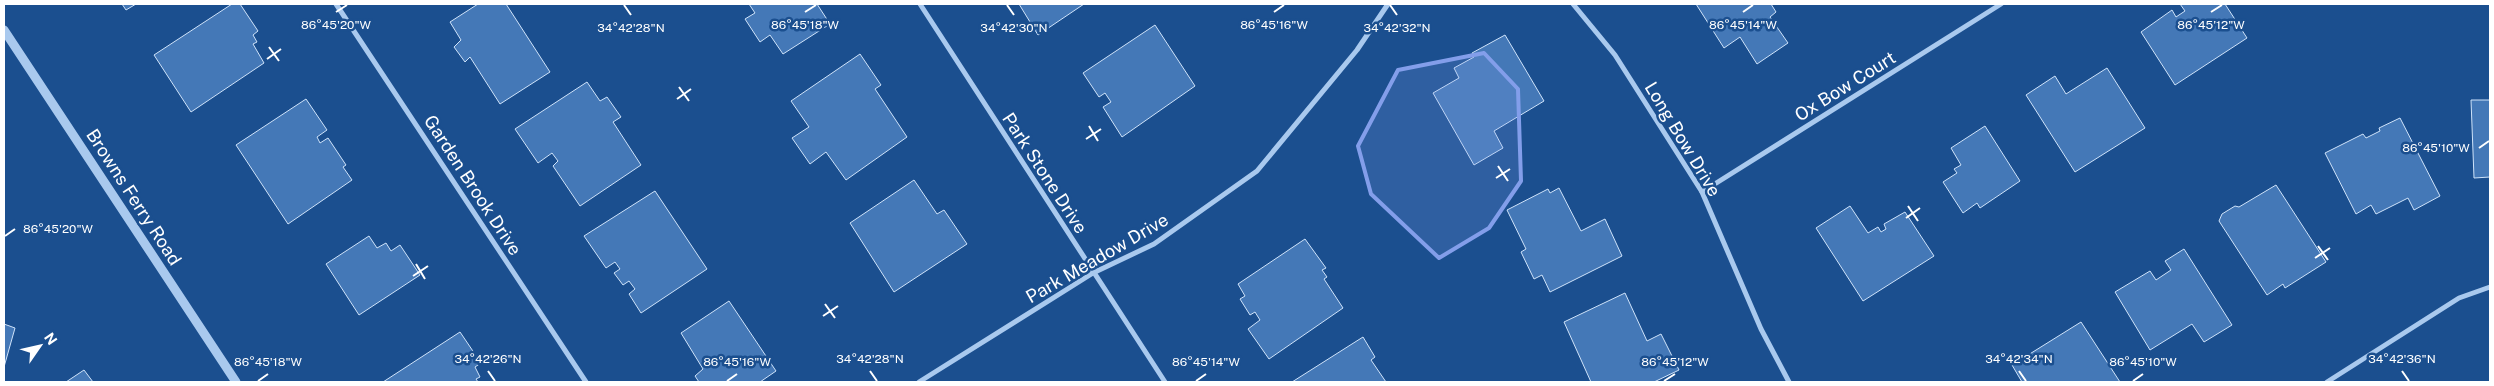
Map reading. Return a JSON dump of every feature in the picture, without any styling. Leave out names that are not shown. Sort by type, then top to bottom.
[{"type":"street","name":"Garden Brook Drive","points":[[336,4],[586,382]]},
{"type":"street","name":"Park Stone Drive","points":[[920,4],[1165,382]]},
{"type":"street","name":"Park Meadow Drive","points":[[919,382],[1093,273],[1154,244],[1257,172],[1357,50],[1388,4]]},
{"type":"street","name":"Long Bow Drive","points":[[1573,4],[1615,55],[1702,192],[1761,329],[1789,382]]},
{"type":"street","name":"Ox Bow Court","points":[[1702,192],[2001,4]]},
{"type":"street","name":"Browns Ferry Road","points":[[4,30],[236,382]]},
{"type":"street","points":[[2326,382],[2459,298],[2490,287]]},
{"type":"highlighted area","points":[[1484,53],[1518,89],[1521,181],[1489,228],[1439,258],[1371,194],[1358,146],[1398,70]]},
{"type":"building","points":[[122,4],[136,4],[126,10]]},
{"type":"building","points":[[232,4],[240,4],[258,31],[253,35],[257,42],[253,44],[264,63],[191,112],[154,55]]},
{"type":"building","points":[[478,4],[506,4],[550,72],[500,104],[470,57],[465,62],[454,47],[461,40],[450,22]]},
{"type":"building","points":[[749,4],[817,4],[830,24],[783,54],[770,35],[760,42],[745,19],[755,13]]},
{"type":"building","points":[[1019,4],[1084,4],[1038,35]]},
{"type":"building","points":[[1696,4],[1771,4],[1776,12],[1770,17],[1788,43],[1757,64],[1740,37],[1724,48]]},
{"type":"building","points":[[2180,4],[2225,4],[2247,38],[2175,85],[2141,32],[2172,10],[2176,17],[2185,11]]},
{"type":"building","points":[[1155,25],[1195,86],[1122,137],[1103,107],[1111,102],[1105,93],[1099,97],[1083,73]]},
{"type":"building","points":[[1505,35],[1544,101],[1494,131],[1503,148],[1474,165],[1433,93],[1459,78],[1454,68],[1474,57],[1472,53]]},
{"type":"building","points":[[860,54],[881,85],[875,89],[907,137],[846,180],[826,152],[810,164],[792,138],[809,127],[791,101]]},
{"type":"building","points":[[2107,68],[2145,128],[2075,172],[2026,95],[2055,76],[2066,94]]},
{"type":"building","points":[[587,82],[600,101],[607,97],[621,117],[613,122],[641,165],[580,206],[553,166],[558,161],[552,153],[538,163],[515,129]]},
{"type":"building","points":[[306,99],[327,130],[317,137],[320,143],[328,138],[346,165],[343,167],[352,180],[288,224],[236,145]]},
{"type":"building","points":[[2471,100],[2490,100],[2490,177],[2474,178]]},
{"type":"building","points":[[2400,118],[2440,196],[2414,210],[2408,198],[2376,214],[2371,205],[2356,214],[2325,153],[2363,134],[2366,138],[2380,131],[2379,128]]},
{"type":"building","points":[[1985,126],[2020,181],[1980,208],[1977,203],[1963,213],[1943,182],[1957,173],[1954,169],[1961,165],[1951,148]]},
{"type":"building","points":[[914,180],[937,214],[944,210],[967,244],[894,292],[850,223]]},
{"type":"building","points":[[2276,185],[2326,262],[2285,288],[2283,284],[2267,295],[2219,221],[2222,214],[2235,206],[2239,207]]},
{"type":"building","points":[[1559,188],[1581,231],[1605,219],[1622,256],[1550,292],[1542,275],[1534,279],[1521,252],[1526,249],[1507,210],[1548,189],[1550,193]]},
{"type":"building","points":[[655,191],[707,269],[641,313],[629,294],[635,289],[629,281],[623,285],[614,273],[620,269],[615,262],[606,268],[584,236]]},
{"type":"building","points":[[1850,206],[1868,233],[1878,227],[1881,232],[1886,229],[1884,224],[1905,212],[1934,256],[1863,301],[1816,228]]},
{"type":"building","points":[[369,236],[377,248],[386,243],[391,251],[400,245],[420,275],[359,315],[326,264]]},
{"type":"building","points":[[1305,239],[1326,268],[1322,270],[1327,277],[1324,279],[1343,308],[1269,359],[1248,329],[1260,320],[1255,312],[1250,315],[1240,299],[1245,296],[1238,284]]},
{"type":"building","points":[[2184,249],[2232,325],[2204,342],[2192,324],[2150,350],[2115,292],[2150,271],[2156,280],[2171,270],[2165,261]]},
{"type":"building","points":[[1625,293],[1647,341],[1661,334],[1679,370],[1654,382],[1591,382],[1564,322]]},
{"type":"building","points":[[729,301],[776,371],[760,382],[699,382],[695,376],[703,369],[681,333]]},
{"type":"building","points":[[2081,322],[2120,382],[2022,382],[2012,365]]},
{"type":"building","points":[[4,324],[15,328],[4,367]]},
{"type":"building","points":[[460,332],[481,363],[475,367],[480,377],[476,379],[478,382],[383,382]]},
{"type":"building","points":[[1363,337],[1375,357],[1371,360],[1386,382],[1292,382]]},
{"type":"building","points":[[84,370],[93,382],[66,382]]}]
